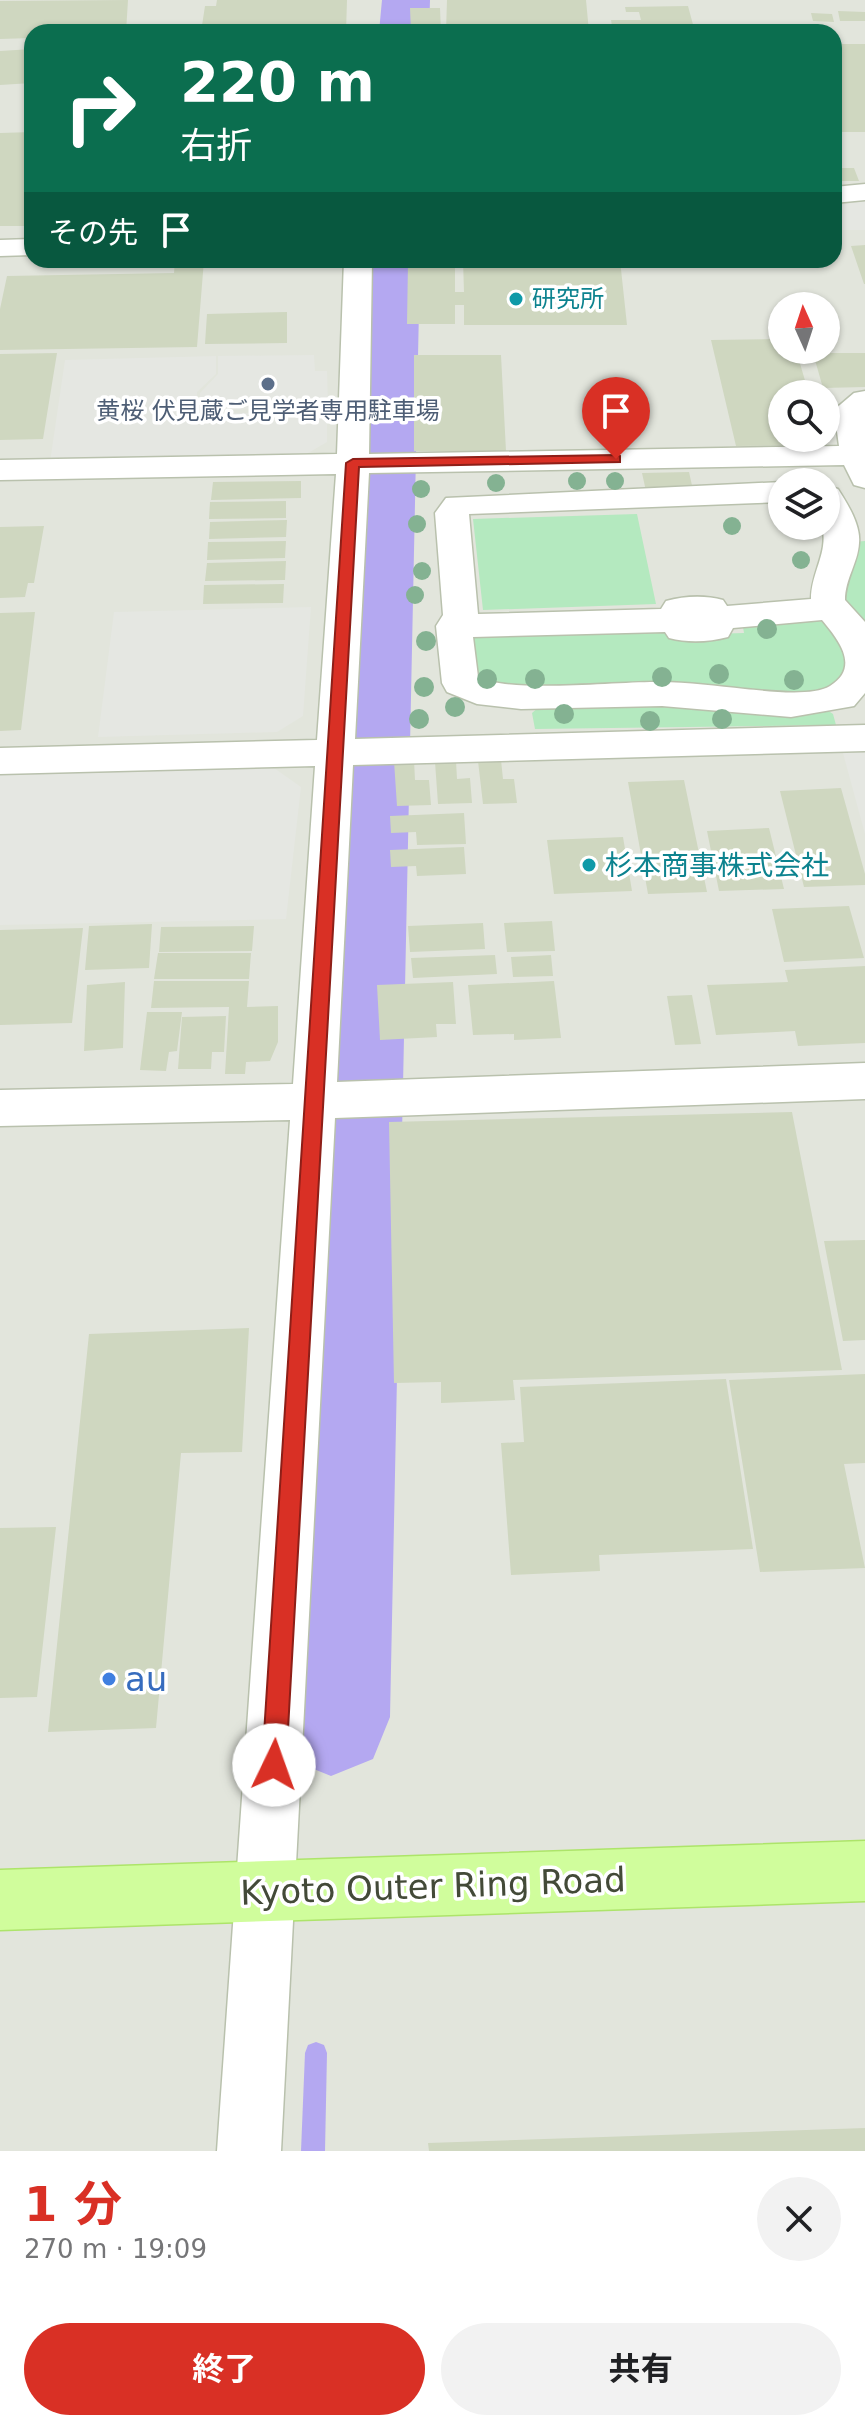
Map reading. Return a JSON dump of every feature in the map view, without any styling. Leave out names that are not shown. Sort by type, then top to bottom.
[{"type":"main road","name":"Kyoto Outer Ring Road","points":[[0,1900],[865,1871]]},
{"type":"street","points":[[842,194],[865,192]]},
{"type":"street","points":[[0,248],[24,247]]},
{"type":"street","points":[[249,2151],[314,1101],[341,751],[358,268]]},
{"type":"street","points":[[840,475],[860,467],[850,410],[865,400]]},
{"type":"street","points":[[458,462],[462,504]]},
{"type":"street","points":[[0,470],[458,462],[768,481]]},
{"type":"street","points":[[840,491],[865,498]]},
{"type":"street","points":[[768,493],[462,504],[452,513],[461,616],[454,626],[460,683],[477,692],[521,697],[662,694],[791,705],[841,697],[862,673],[865,662],[854,632],[828,600],[828,584],[843,542],[840,535]]},
{"type":"street","points":[[454,626],[696,619],[832,608]]},
{"type":"street","points":[[521,697],[527,747]]},
{"type":"street","points":[[0,761],[863,738],[841,697]]},
{"type":"street","points":[[0,1108],[314,1101],[865,1081]]},
{"type":"shaded area","points":[[0,0],[865,0],[865,2151],[0,2151]]},
{"type":"shaded area","points":[[865,201],[865,230],[842,230],[842,205]]},
{"type":"shaded area","name":"黄桜 伏見蔵ご見学者専用駐車場","points":[[314,355],[315,371],[327,371],[328,407],[199,411],[200,393],[218,374],[218,356]]},
{"type":"shaded area","points":[[216,356],[216,374],[197,392],[197,414],[327,411],[327,442],[303,456],[50,462],[65,360]]},
{"type":"shaded area","points":[[311,607],[303,716],[277,732],[98,737],[114,612]]},
{"type":"shaded area","points":[[865,752],[865,834],[843,753]]},
{"type":"shaded area","points":[[274,768],[301,787],[286,919],[0,925],[0,775]]},
{"type":"green space","points":[[637,514],[656,604],[483,610],[473,519]]},
{"type":"green space","points":[[865,541],[865,633],[843,606],[853,542]]},
{"type":"green space","points":[[808,617],[835,627],[855,663],[823,696],[475,686],[468,637],[476,632],[671,627],[673,635],[744,633],[742,621]]},
{"type":"green space","points":[[685,701],[827,710],[833,714],[836,725],[535,729],[532,713],[539,707]]},
{"type":"building","points":[[128,0],[126,24],[24,24],[24,38],[0,39],[0,1]]},
{"type":"building","points":[[217,0],[347,0],[346,24],[202,24],[205,6],[216,6]]},
{"type":"building","points":[[447,0],[586,0],[588,24],[446,24]]},
{"type":"building","points":[[688,6],[693,24],[612,24],[611,20],[641,20],[639,12],[626,12],[625,7]]},
{"type":"building","points":[[410,8],[440,8],[441,24],[411,24]]},
{"type":"building","points":[[838,11],[865,12],[865,21],[840,21]]},
{"type":"building","points":[[811,13],[832,14],[834,22],[813,21]]},
{"type":"building","points":[[842,44],[865,44],[865,132],[842,132]]},
{"type":"building","points":[[24,50],[24,84],[0,85],[0,51]]},
{"type":"building","points":[[24,132],[24,226],[0,226],[0,133]]},
{"type":"building","points":[[842,168],[854,168],[859,181],[842,181]]},
{"type":"building","points":[[865,245],[865,284],[864,284],[851,246]]},
{"type":"building","points":[[174,268],[203,268],[197,347],[0,350],[0,309],[7,276],[174,273]]},
{"type":"building","name":"研究所","points":[[408,268],[455,268],[455,292],[464,292],[463,268],[621,268],[627,325],[464,325],[464,305],[455,305],[455,324],[407,324]]},
{"type":"building","points":[[287,312],[287,343],[205,344],[207,314]]},
{"type":"building","points":[[768,339],[768,364],[800,364],[805,380],[768,380],[768,446],[736,446],[711,340]]},
{"type":"building","points":[[57,353],[43,439],[0,440],[0,354]]},
{"type":"building","points":[[840,353],[865,353],[865,387],[840,388],[840,380],[821,380],[816,364],[840,364]]},
{"type":"building","points":[[414,355],[501,355],[506,451],[414,451]]},
{"type":"building","points":[[689,472],[693,490],[646,491],[642,473]]},
{"type":"building","points":[[301,481],[301,498],[211,500],[213,482]]},
{"type":"building","points":[[286,501],[286,518],[209,519],[210,502]]},
{"type":"building","points":[[287,520],[286,537],[209,539],[210,522]]},
{"type":"building","points":[[44,526],[34,583],[28,583],[25,597],[0,598],[0,527]]},
{"type":"building","points":[[286,541],[285,558],[207,560],[208,542]]},
{"type":"building","points":[[286,561],[285,580],[205,581],[207,563]]},
{"type":"building","points":[[284,584],[283,603],[203,604],[204,585]]},
{"type":"building","points":[[35,612],[21,730],[0,731],[0,613]]},
{"type":"building","points":[[414,760],[415,780],[429,780],[431,805],[397,806],[394,761]]},
{"type":"building","points":[[501,760],[503,779],[514,779],[517,803],[483,804],[478,761]]},
{"type":"building","points":[[456,761],[457,779],[470,778],[472,803],[438,804],[435,762]]},
{"type":"building","points":[[684,780],[707,892],[648,894],[628,782]]},
{"type":"building","points":[[841,788],[865,874],[865,885],[804,887],[780,791]]},
{"type":"building","points":[[464,813],[466,844],[417,845],[416,832],[391,833],[390,816]]},
{"type":"building","points":[[769,828],[784,889],[719,891],[707,831]]},
{"type":"building","name":"杉本商事株式会社","points":[[623,837],[632,891],[554,894],[547,840]]},
{"type":"building","points":[[464,847],[466,874],[417,876],[416,866],[391,867],[390,850]]},
{"type":"building","points":[[849,906],[864,958],[784,962],[772,909]]},
{"type":"building","points":[[552,921],[555,951],[507,952],[504,923]]},
{"type":"building","points":[[483,923],[485,949],[410,952],[408,926]]},
{"type":"building","points":[[152,924],[149,968],[85,970],[89,926]]},
{"type":"building","points":[[254,926],[252,951],[159,952],[161,927]]},
{"type":"building","points":[[83,928],[72,1023],[0,1025],[0,930]]},
{"type":"building","points":[[158,953],[251,953],[249,979],[154,979]]},
{"type":"building","points":[[495,955],[497,974],[413,978],[411,958]]},
{"type":"building","points":[[551,955],[553,976],[513,977],[511,957]]},
{"type":"building","points":[[865,966],[865,1043],[798,1046],[795,1031],[716,1035],[707,985],[788,982],[785,970]]},
{"type":"building","points":[[154,981],[249,981],[247,1007],[278,1006],[278,1042],[270,1061],[246,1062],[245,1074],[225,1074],[229,1007],[151,1008]]},
{"type":"building","points":[[554,981],[561,1038],[514,1040],[514,1034],[473,1035],[468,985]]},
{"type":"building","points":[[125,982],[123,1048],[84,1051],[87,985]]},
{"type":"building","points":[[453,982],[456,1024],[436,1024],[437,1037],[380,1040],[377,985]]},
{"type":"building","points":[[692,995],[701,1044],[675,1045],[667,996]]},
{"type":"building","points":[[147,1012],[182,1012],[177,1051],[169,1052],[166,1071],[140,1070]]},
{"type":"building","points":[[226,1016],[224,1052],[212,1052],[211,1069],[178,1069],[182,1017]]},
{"type":"building","points":[[792,1112],[842,1370],[513,1380],[515,1400],[441,1403],[441,1382],[394,1383],[389,1122]]},
{"type":"building","points":[[865,1240],[865,1340],[843,1341],[824,1241]]},
{"type":"building","points":[[249,1328],[242,1452],[181,1453],[156,1728],[48,1732],[89,1334]]},
{"type":"building","points":[[865,1374],[865,1463],[844,1464],[865,1568],[760,1572],[729,1380]]},
{"type":"building","points":[[726,1379],[753,1549],[599,1555],[600,1571],[511,1575],[501,1443],[524,1442],[520,1387]]},
{"type":"building","points":[[56,1527],[37,1697],[0,1698],[0,1528]]},
{"type":"building","points":[[865,2128],[865,2151],[429,2151],[428,2143]]},
{"type":"waterway","points":[[404,24],[406,0]]},
{"type":"waterway","points":[[331,1717],[390,268]]},
{"type":"waterway","points":[[313,2151],[316,2053]]},
{"type":"place","name":"研究所","points":[[516,299]]},
{"type":"place","name":"黄桜 伏見蔵ご見学者専用駐車場","points":[[268,384]]},
{"type":"place","name":"杉本商事株式会社","points":[[589,865]]},
{"type":"place","name":"au","points":[[109,1679]]},
{"type":"route","points":[[274,1765],[353,463],[616,459]]}]
